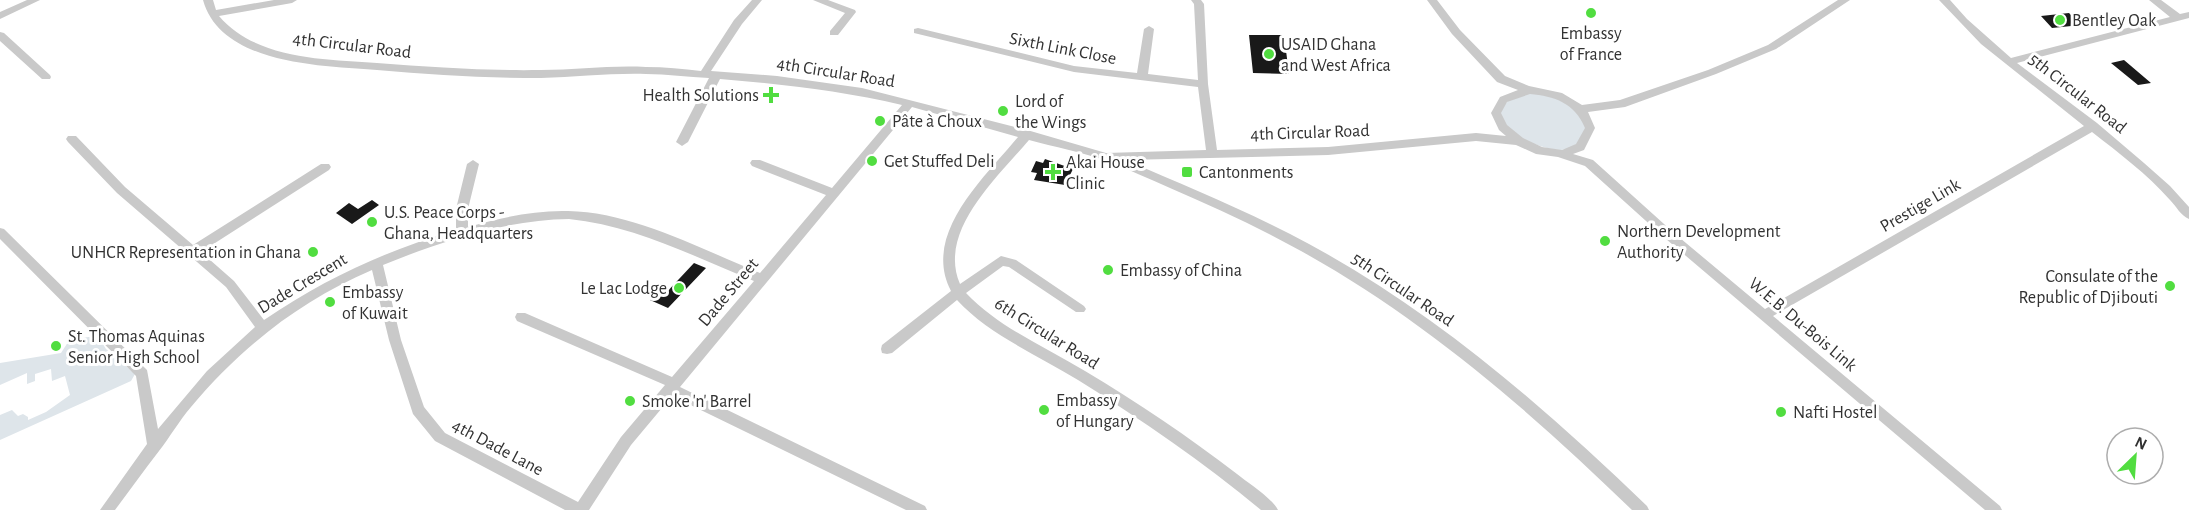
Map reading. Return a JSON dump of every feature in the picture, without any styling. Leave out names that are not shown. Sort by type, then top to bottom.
[{"type":"street","points":[[0,16],[35,0]]},
{"type":"street","points":[[208,0],[212,14],[292,0]]},
{"type":"street","points":[[682,142],[711,74],[738,22],[757,0]]},
{"type":"street","points":[[818,0],[851,12],[834,33]]},
{"type":"street","points":[[1196,0],[1212,154]]},
{"type":"street","points":[[1432,0],[1456,32],[1501,79],[1529,90],[1557,94],[1581,109],[1590,128]]},
{"type":"street","points":[[1581,109],[1621,104],[1712,72],[1772,47],[1845,0]]},
{"type":"street","name":"5th Circular Road","points":[[1944,0],[2009,63],[2093,126],[2168,190],[2189,214]]},
{"type":"street","points":[[2154,0],[2184,17]]},
{"type":"street","name":"4th Circular Road","points":[[212,14],[223,27],[241,40],[267,51],[305,61],[457,73],[541,74],[645,70],[711,74],[862,92],[1027,134],[1106,157],[1328,151],[1476,137],[1515,141]]},
{"type":"street","points":[[2009,63],[2184,17]]},
{"type":"street","points":[[1142,78],[1149,29]]},
{"type":"street","name":"Sixth Link Close","points":[[918,31],[1074,69],[1203,84]]},
{"type":"street","points":[[0,35],[46,77]]},
{"type":"street","points":[[1501,79],[1506,97]]},
{"type":"street","points":[[1529,90],[1506,97],[1499,105],[1497,114],[1499,123],[1515,141],[1543,152],[1558,153],[1573,150],[1584,143],[1590,128],[1621,104]]},
{"type":"street","name":"Dade Street","points":[[580,510],[626,441],[910,103]]},
{"type":"street","name":"4th Circular Road","points":[[1476,137],[1499,123]]},
{"type":"street","name":"Prestige Link","points":[[1764,315],[2093,126]]},
{"type":"street","name":"6th Circular Road","points":[[1027,134],[956,226],[948,255],[949,273],[958,292],[986,317],[1110,394],[1206,458],[1271,510]]},
{"type":"street","points":[[72,139],[121,190],[239,293],[264,328]]},
{"type":"street","points":[[1584,143],[1589,163]]},
{"type":"street","name":"W.E.B. Du-Bois Link","points":[[1558,153],[1589,163],[1670,236],[1995,510]]},
{"type":"street","name":"5th Circular Road","points":[[1106,157],[1284,237],[1353,276],[1437,333],[1512,390],[1575,445],[1642,510]]},
{"type":"street","points":[[756,163],[835,194]]},
{"type":"street","points":[[462,233],[462,209],[473,164]]},
{"type":"street","points":[[193,251],[325,167]]},
{"type":"street","name":"Dade Crescent","points":[[107,510],[184,405],[208,378],[264,328],[332,282],[376,262],[462,233],[537,217],[569,215],[606,221],[762,279]]},
{"type":"street","points":[[0,232],[142,374],[154,447]]},
{"type":"street","points":[[887,349],[1001,261],[1012,263],[1080,309]]},
{"type":"street","name":"4th Dade Lane","points":[[376,262],[395,340],[418,410],[426,423],[440,437],[458,448],[580,510]]},
{"type":"street","points":[[521,317],[673,386],[920,510]]},
{"type":"shaded area","points":[[1535,92],[1563,99],[1587,122],[1582,141],[1561,150],[1552,149],[1528,141],[1507,127],[1502,119],[1501,110],[1508,101],[1517,96]]},
{"type":"shaded area","points":[[98,336],[106,349],[135,374],[131,381],[0,440],[0,415],[12,410],[18,416],[23,414],[28,417],[28,420],[46,412],[70,395],[65,376],[52,381],[51,369],[35,374],[35,381],[27,384],[27,373],[0,385],[0,363],[61,353],[70,339]]},
{"type":"building","name":"Bentley Oak","points":[[2069,13],[2081,25],[2052,28],[2041,16]]},
{"type":"building","name":"USAID Ghana and West Africa","points":[[1249,35],[1284,35],[1289,74],[1253,73]]},
{"type":"building","points":[[2124,60],[2151,83],[2138,85],[2111,63]]},
{"type":"building","name":"Akai House Clinic","points":[[1045,159],[1073,169],[1065,185],[1034,180],[1037,173],[1031,172],[1036,161],[1043,163]]},
{"type":"building","points":[[372,200],[379,205],[352,224],[336,213],[349,203],[358,209]]},
{"type":"building","name":"Le Lac Lodge","points":[[694,263],[706,268],[668,308],[650,300],[657,292],[664,295]]},
{"type":"place","name":"Embassy of France","points":[[1591,13]]},
{"type":"place","name":"Bentley Oak","points":[[2060,20]]},
{"type":"place","name":"USAID Ghana and West Africa","points":[[1269,54]]},
{"type":"place","name":"Health Solutions","points":[[771,95]]},
{"type":"place","name":"Lord of the Wings","points":[[1003,111]]},
{"type":"place","name":"Pâte à Choux","points":[[880,121]]},
{"type":"place","name":"Get Stuffed Deli","points":[[872,161]]},
{"type":"place","name":"Akai House Clinic","points":[[1053,172]]},
{"type":"place","name":"Cantonments","points":[[1187,172]]},
{"type":"place","name":"U.S. Peace Corps - Ghana, Headquarters","points":[[372,222]]},
{"type":"place","name":"Northern Development Authority","points":[[1605,241]]},
{"type":"place","name":"UNHCR Representation in Ghana","points":[[313,252]]},
{"type":"place","name":"Embassy of China","points":[[1108,270]]},
{"type":"place","name":"Consulate of the Republic of Djibouti","points":[[2170,286]]},
{"type":"place","name":"Le Lac Lodge","points":[[679,288]]},
{"type":"place","name":"Embassy of Kuwait","points":[[330,302]]},
{"type":"place","name":"St. Thomas Aquinas Senior High School","points":[[56,346]]},
{"type":"place","name":"Smoke 'n' Barrel","points":[[630,401]]},
{"type":"place","name":"Embassy of Hungary","points":[[1044,410]]},
{"type":"place","name":"Nafti Hostel","points":[[1781,412]]}]
